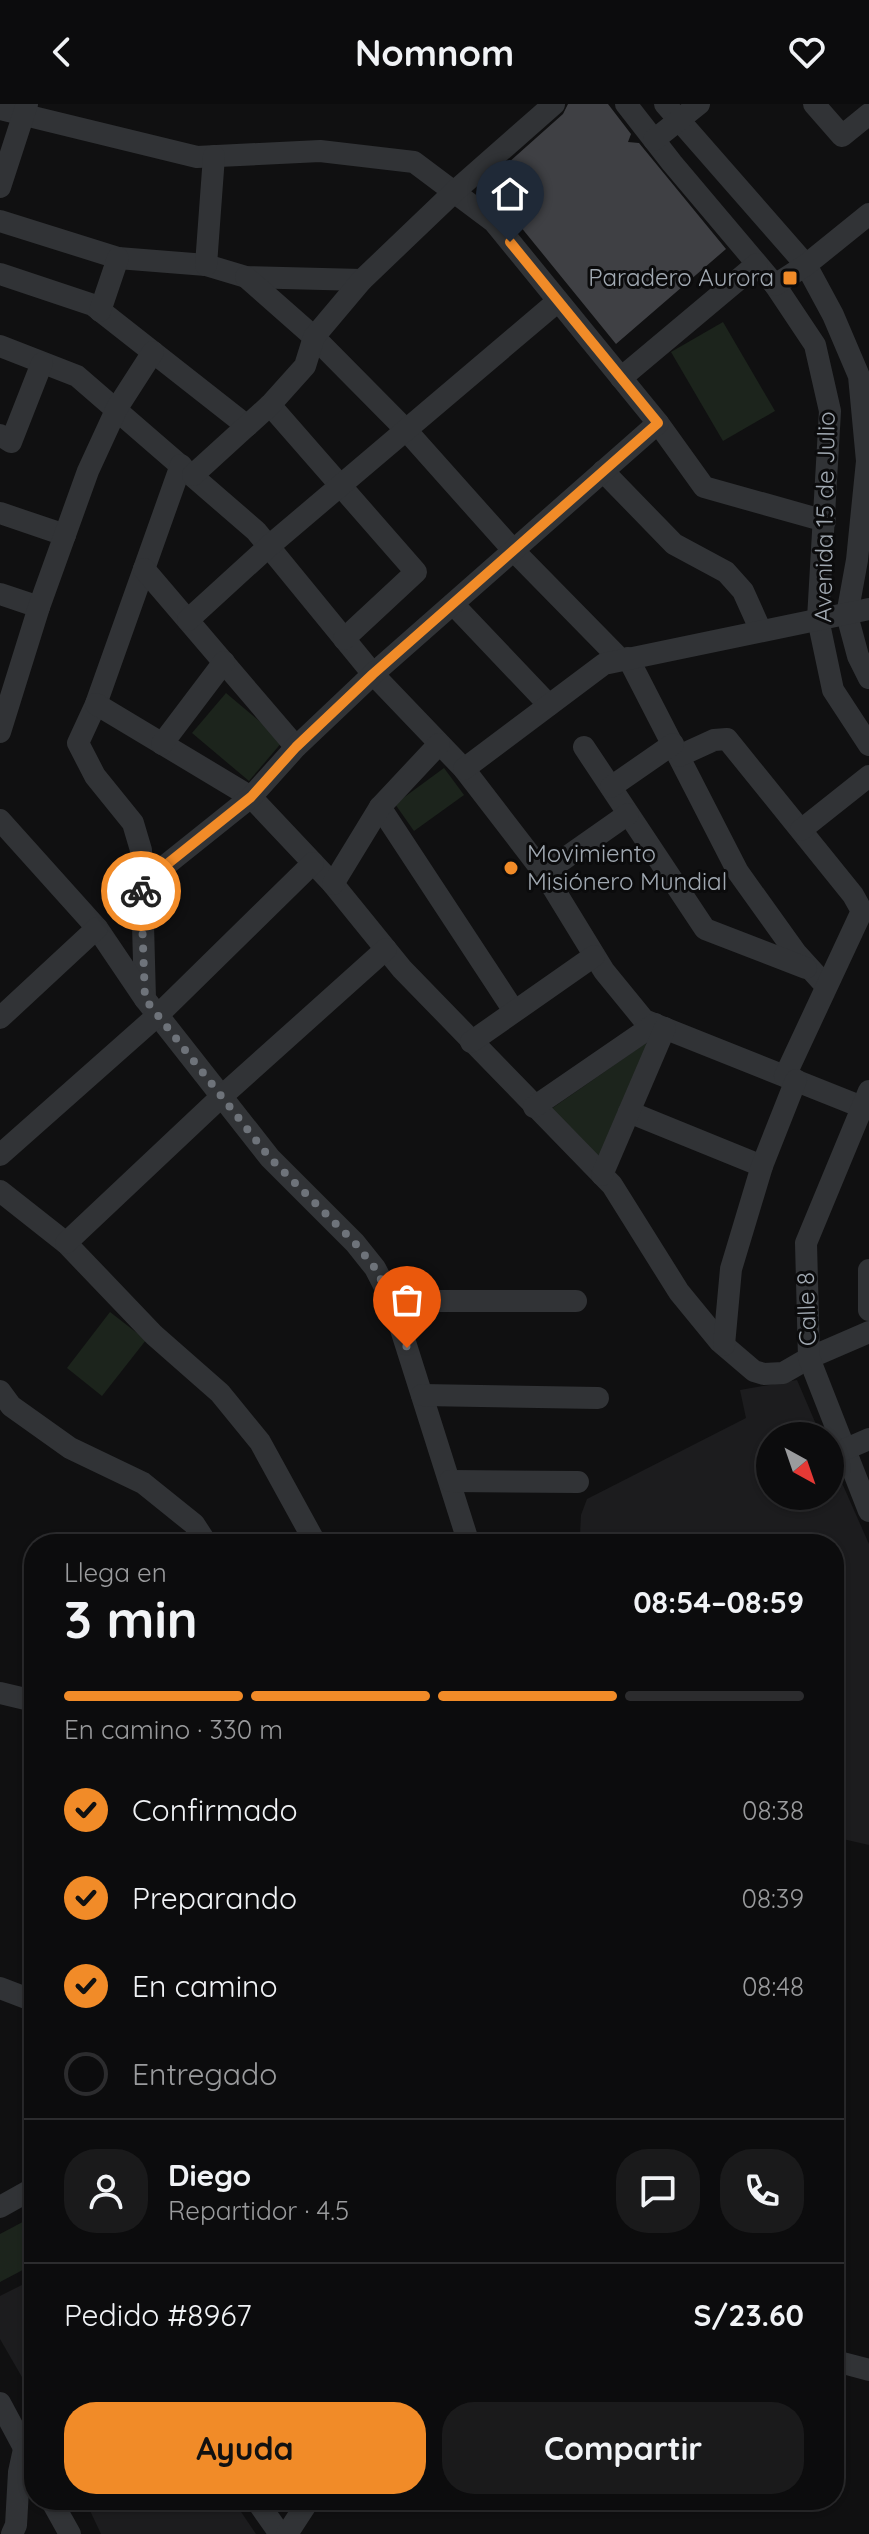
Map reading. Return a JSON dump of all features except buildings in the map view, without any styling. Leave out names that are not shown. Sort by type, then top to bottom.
[{"type":"street","points":[[152,1007],[141,885],[141,850],[133,823],[95,776],[78,743],[96,704],[144,569],[187,470],[270,405],[305,366],[314,337],[362,280],[454,192],[554,104]]},
{"type":"street","name":"Avenida 15 de Julio","points":[[626,104],[775,285],[815,345],[830,411],[818,619],[833,690],[869,745]]},
{"type":"street","points":[[654,140],[672,112],[699,104]]},
{"type":"street","points":[[814,104],[842,136],[869,114]]},
{"type":"street","points":[[0,109],[25,110],[197,157],[320,151],[414,162],[494,222],[658,423],[704,487],[825,521]]},
{"type":"street","points":[[0,187],[25,110]]},
{"type":"street","name":"Avenida 15 de Julio","points":[[672,112],[806,265],[833,315],[859,376],[867,461],[857,560],[847,615],[858,656],[869,678]]},
{"type":"street","points":[[206,265],[214,156]]},
{"type":"street","points":[[775,285],[806,265],[869,214]]},
{"type":"street","points":[[0,221],[118,258],[206,265],[246,277],[362,280]]},
{"type":"street","points":[[100,311],[118,258]]},
{"type":"street","points":[[621,378],[757,264]]},
{"type":"street","points":[[0,274],[93,305],[247,426]]},
{"type":"street","points":[[246,277],[314,337],[406,430],[513,550],[624,659],[676,750],[738,872],[796,953],[819,978]]},
{"type":"street","points":[[188,620],[341,484],[558,301]]},
{"type":"street","points":[[0,346],[77,376],[256,531],[373,674],[464,769],[544,873],[594,956],[644,1020],[790,1078],[864,1113]]},
{"type":"street","points":[[0,732],[39,607],[88,471],[117,408],[153,352]]},
{"type":"street","points":[[0,435],[11,442],[42,363]]},
{"type":"street","points":[[270,405],[416,572],[344,639]]},
{"type":"street","points":[[141,885],[251,797],[296,747],[373,674],[658,423]]},
{"type":"street","points":[[603,471],[674,544],[726,572],[743,591],[761,631]]},
{"type":"street","points":[[0,513],[65,535]]},
{"type":"street","points":[[144,569],[296,747]]},
{"type":"street","points":[[0,594],[39,607]]},
{"type":"street","points":[[453,604],[549,705]]},
{"type":"street","points":[[464,769],[604,664],[869,609]]},
{"type":"street","points":[[162,744],[224,662]]},
{"type":"street","points":[[96,704],[251,797],[333,884],[386,949],[471,1042],[612,1185],[679,1292],[724,1345],[754,1371],[783,1373],[869,1332]]},
{"type":"street","points":[[611,787],[676,750],[727,739],[853,895],[862,911],[863,925],[819,978],[731,1269],[724,1345]]},
{"type":"street","points":[[333,884],[380,807],[439,744]]},
{"type":"street","points":[[584,747],[705,929],[819,978]]},
{"type":"street","points":[[801,830],[869,776]]},
{"type":"street","points":[[380,807],[514,1011]]},
{"type":"street","points":[[544,873],[628,814]]},
{"type":"street","points":[[0,820],[97,928],[152,1007],[270,1158],[355,1243],[375,1268],[392,1301],[466,1534]]},
{"type":"street","points":[[0,1155],[152,1007],[313,863]]},
{"type":"street","points":[[0,1018],[97,928]]},
{"type":"street","points":[[66,1243],[221,1097],[386,949]]},
{"type":"street","points":[[471,1042],[594,956]]},
{"type":"street","points":[[534,1107],[660,1026]]},
{"type":"street","points":[[602,1175],[660,1026]]},
{"type":"street","points":[[629,1112],[762,1166]]},
{"type":"street","name":"Calle 8","points":[[864,1113],[806,1243],[809,1358],[869,1511]]},
{"type":"street","points":[[3,1200],[66,1243],[154,1335],[220,1393],[260,1442],[311,1534]]},
{"type":"street","points":[[869,1270],[869,1310]]},
{"type":"street","points":[[392,1301],[576,1301]]},
{"type":"street","points":[[0,1391],[11,1406],[70,1448],[143,1483],[194,1524],[200,1534]]},
{"type":"street","points":[[422,1395],[598,1398]]},
{"type":"street","points":[[846,1449],[869,1439]]},
{"type":"street","points":[[450,1481],[578,1482]]},
{"type":"street","points":[[0,1693],[24,1699]]},
{"type":"street","points":[[0,1988],[24,1997]]},
{"type":"street","points":[[0,2207],[24,2194]]},
{"type":"street","points":[[844,2363],[869,2370]]},
{"type":"street","points":[[0,2403],[24,2449]]},
{"type":"street","points":[[12,2534],[16,2525],[19,2472],[24,2465]]},
{"type":"street","points":[[57,2510],[70,2534]]},
{"type":"street","points":[[265,2510],[286,2533]]},
{"type":"street","points":[[286,2533],[287,2510]]},
{"type":"street","points":[[286,2533],[302,2510]]},
{"type":"shaded area","points":[[723,322],[775,411],[723,441],[671,352]]},
{"type":"shaded area","points":[[226,693],[283,741],[249,781],[192,733]]},
{"type":"shaded area","points":[[444,768],[464,795],[414,831],[395,804]]},
{"type":"shaded area","points":[[646,1043],[650,1047],[601,1155],[596,1157],[551,1109]]},
{"type":"shaded area","points":[[110,1312],[146,1340],[102,1396],[67,1368]]},
{"type":"shaded area","points":[[797,1380],[815,1422],[756,1422],[756,1510],[844,1510],[844,1488],[869,1544],[869,1845],[844,1839],[844,1534],[580,1534],[581,1515],[587,1499],[746,1418],[740,1390]]},
{"type":"shaded area","points":[[24,2221],[24,2269],[0,2282],[0,2234]]},
{"type":"shaded area","points":[[24,2284],[24,2381],[0,2339],[0,2296]]},
{"type":"shaded area","points":[[90,2510],[240,2510],[256,2534],[101,2534]]},
{"type":"way so far","points":[[141,891],[145,999],[270,1158],[355,1243],[375,1268],[392,1301],[407,1348]]},
{"type":"place","name":"Paradero Aurora","points":[[790,278]]},
{"type":"place","name":"Movimiento Misiónero Mundial","points":[[511,868]]},
{"type":"route","points":[[141,891],[141,885],[251,797],[296,747],[373,674],[658,423],[510,242]]}]
